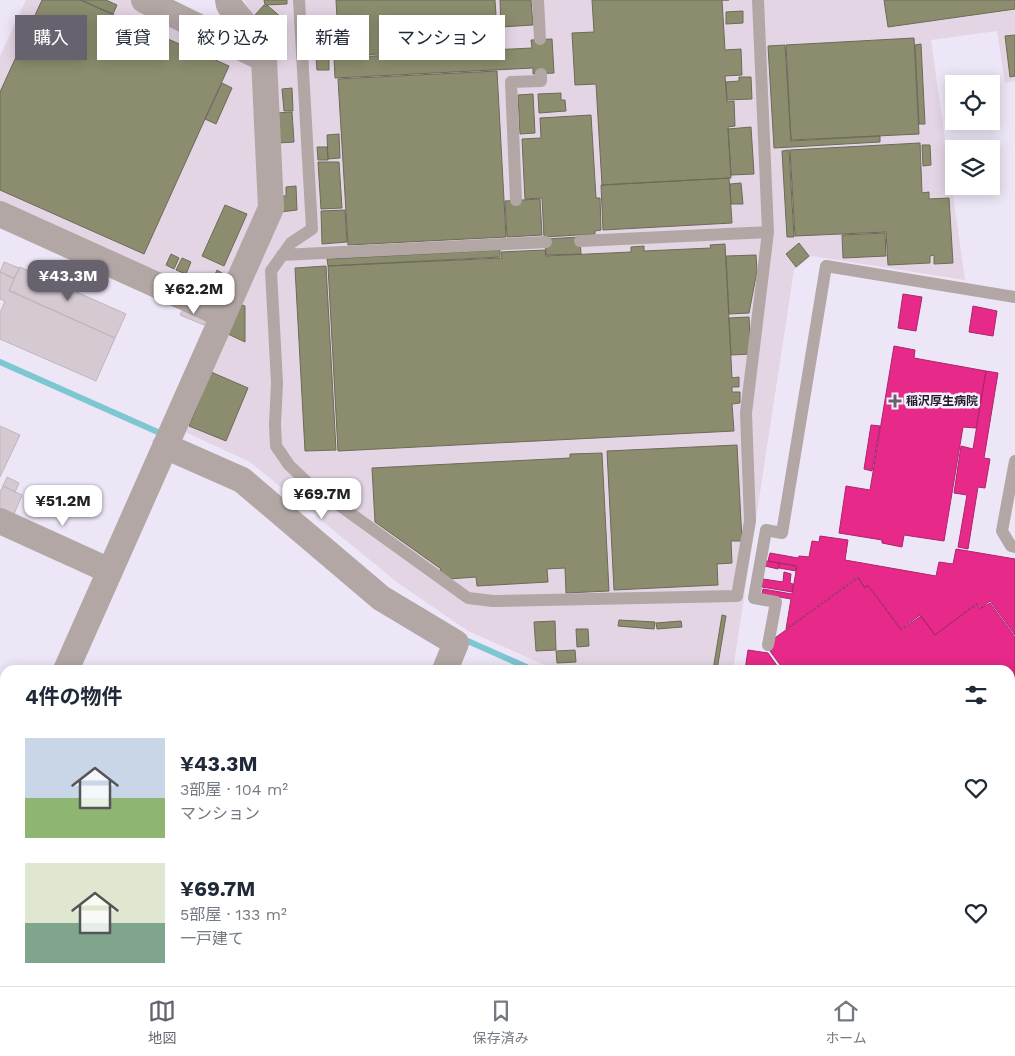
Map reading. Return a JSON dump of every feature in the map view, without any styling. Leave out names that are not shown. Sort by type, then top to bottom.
[{"type":"street","points":[[144,0],[179,17]]},
{"type":"street","points":[[228,0],[238,15]]},
{"type":"street","points":[[72,665],[110,571],[271,208],[264,60]]},
{"type":"street","points":[[0,214],[223,315]]},
{"type":"street","points":[[165,446],[242,480],[381,598],[456,643],[446,665]]},
{"type":"street","points":[[0,521],[110,571]]},
{"type":"lane","points":[[299,0],[312,229],[291,243],[271,271],[277,384],[276,446],[289,465],[307,482],[468,598],[493,601],[737,596],[750,521],[746,413],[768,232],[758,0]]},
{"type":"lane","points":[[538,0],[540,39]]},
{"type":"lane","points":[[516,200],[511,82],[541,81],[541,74]]},
{"type":"lane","points":[[580,241],[768,232]]},
{"type":"lane","points":[[282,255],[518,240],[546,242]]},
{"type":"lane","points":[[768,645],[776,602],[754,598],[766,530],[782,533],[826,266],[1015,297]]},
{"type":"lane","points":[[1015,461],[1002,531],[1011,546],[1015,547]]},
{"type":"shaded area","points":[[26,0],[131,0],[162,15],[97,15],[97,60],[169,60],[169,18],[179,23],[179,60],[253,60],[260,208],[219,305],[0,205],[0,56],[15,24],[15,60],[87,60],[87,15],[19,15]]},
{"type":"shaded area","points":[[244,0],[1015,0],[1015,81],[1005,83],[997,31],[931,40],[945,140],[945,195],[953,195],[965,280],[812,256],[794,270],[734,665],[545,665],[468,631],[398,583],[250,462],[181,430],[278,214],[272,60],[287,60],[287,15],[252,15]]},
{"type":"building: 医療","points":[[903,294],[922,297],[916,331],[898,328]]},
{"type":"building: 医療","points":[[973,306],[997,311],[993,336],[969,332]]},
{"type":"building: 医療","points":[[894,346],[915,350],[914,358],[986,371],[976,428],[963,427],[944,541],[904,535],[902,547],[882,543],[882,540],[839,533],[846,486],[870,490]]},
{"type":"building: 医療","points":[[986,371],[998,373],[984,458],[990,459],[985,488],[978,487],[968,549],[958,547],[967,495],[954,493],[961,446],[973,449]]},
{"type":"building: 医療","points":[[871,425],[880,426],[872,471],[864,469]]},
{"type":"building: 医療","points":[[820,536],[848,540],[845,560],[936,576],[939,562],[953,564],[956,549],[1015,559],[1015,635],[990,601],[981,608],[977,603],[935,635],[920,615],[901,629],[868,585],[865,588],[858,577],[786,629],[791,599],[762,594],[763,589],[792,594],[797,566],[768,561],[770,553],[798,558],[799,556],[809,557],[812,541],[819,542]]},
{"type":"building: 医療","points":[[766,561],[779,563],[778,569],[765,566]]},
{"type":"building: 医療","points":[[779,563],[796,566],[796,571],[779,568]]},
{"type":"building: 医療","points":[[784,572],[791,574],[792,592],[762,587],[763,579],[783,582]]},
{"type":"building: 医療","points":[[858,578],[865,588],[868,586],[901,630],[921,616],[935,635],[977,604],[980,609],[990,603],[1015,637],[1015,665],[780,665],[770,651],[772,640]]},
{"type":"building: 医療","points":[[748,650],[768,653],[776,665],[746,665]]},
{"type":"building: 工業","points":[[42,0],[80,0],[114,15],[97,15],[97,60],[169,60],[169,39],[179,44],[179,60],[215,60],[229,66],[144,254],[0,190],[0,92],[15,59],[87,60],[87,15],[35,15]]},
{"type":"building: 工業","points":[[81,0],[106,0],[117,5],[113,14]]},
{"type":"building: 工業","points":[[264,0],[287,0],[287,4],[265,5]]},
{"type":"building: 工業","points":[[336,0],[495,0],[496,15],[379,15],[379,54],[369,54],[369,15],[337,15]]},
{"type":"building: 工業","points":[[500,0],[531,0],[533,25],[505,27],[505,15],[501,15]]},
{"type":"building: 工業","points":[[592,0],[722,0],[725,50],[741,49],[742,75],[725,76],[727,102],[734,101],[735,126],[728,127],[731,178],[602,185],[596,84],[575,85],[572,33],[594,32]]},
{"type":"building: 工業","points":[[884,0],[1015,0],[1015,9],[888,27]]},
{"type":"building: 工業","points":[[264,5],[266,7],[267,5],[278,15],[255,15]]},
{"type":"building: 工業","points":[[743,11],[743,23],[726,24],[726,12]]},
{"type":"building: 工業","points":[[1015,35],[1015,76],[1010,77],[1005,36]]},
{"type":"building: 工業","points":[[914,38],[919,134],[791,140],[786,45]]},
{"type":"building: 工業","points":[[552,39],[554,73],[533,74],[533,68],[335,78],[334,60],[369,60],[369,56],[379,56],[379,60],[505,60],[505,49],[532,48],[531,40]]},
{"type":"building: 工業","points":[[921,44],[925,124],[919,124],[915,45]]},
{"type":"building: 工業","points":[[785,45],[791,141],[880,136],[880,142],[774,148],[768,46]]},
{"type":"building: 工業","points":[[316,60],[329,60],[329,70],[317,70]]},
{"type":"building: 工業","points":[[497,71],[506,237],[348,245],[338,79]]},
{"type":"building: 工業","points":[[739,77],[751,77],[752,99],[727,100],[726,82],[739,81]]},
{"type":"building: 工業","points":[[222,83],[232,88],[216,124],[205,119]]},
{"type":"building: 工業","points":[[292,88],[293,111],[284,111],[282,89]]},
{"type":"building: 工業","points":[[561,93],[561,100],[565,100],[566,111],[539,113],[538,94]]},
{"type":"building: 工業","points":[[533,94],[535,133],[520,134],[518,95]]},
{"type":"building: 工業","points":[[292,112],[294,142],[278,143],[276,113]]},
{"type":"building: 工業","points":[[591,115],[596,198],[600,198],[601,230],[595,231],[595,234],[544,237],[542,198],[525,199],[522,139],[541,138],[540,118]]},
{"type":"building: 工業","points":[[751,127],[754,174],[731,175],[728,129]]},
{"type":"building: 工業","points":[[339,134],[340,158],[328,159],[327,135]]},
{"type":"building: 工業","points":[[920,143],[922,193],[929,192],[929,199],[949,198],[953,263],[934,264],[934,255],[930,256],[930,263],[888,265],[886,232],[795,236],[790,150]]},
{"type":"building: 工業","points":[[922,145],[930,145],[931,165],[923,166]]},
{"type":"building: 工業","points":[[317,147],[327,147],[328,160],[318,160]]},
{"type":"building: 工業","points":[[789,150],[794,237],[787,237],[782,151]]},
{"type":"building: 工業","points":[[318,162],[339,162],[342,208],[321,209]]},
{"type":"building: 工業","points":[[729,178],[732,223],[603,230],[601,185]]},
{"type":"building: 工業","points":[[741,183],[743,204],[731,204],[730,184]]},
{"type":"building: 工業","points":[[296,186],[297,210],[280,212],[279,196],[286,196],[286,187]]},
{"type":"building: 工業","points":[[540,199],[542,235],[507,237],[505,201]]},
{"type":"building: 工業","points":[[225,205],[247,214],[224,266],[202,256]]},
{"type":"building: 工業","points":[[345,210],[347,242],[322,244],[321,211]]},
{"type":"building: 工業","points":[[885,233],[886,256],[843,258],[842,235]]},
{"type":"building: 工業","points":[[580,237],[581,254],[546,255],[545,239]]},
{"type":"building: 工業","points":[[799,243],[809,256],[796,267],[786,254]]},
{"type":"building: 工業","points":[[725,244],[732,378],[739,377],[739,387],[732,387],[732,392],[740,392],[740,403],[732,404],[734,431],[338,451],[328,266],[502,258],[501,252],[545,250],[546,256],[631,252],[631,247],[644,246],[644,251],[711,248],[710,245]]},
{"type":"building: 工業","points":[[500,250],[500,257],[328,266],[327,259]]},
{"type":"building: 工業","points":[[171,254],[179,258],[174,269],[166,265]]},
{"type":"building: 工業","points":[[756,255],[757,271],[749,313],[729,314],[726,256]]},
{"type":"building: 工業","points":[[182,258],[191,262],[186,274],[176,270]]},
{"type":"building: 工業","points":[[326,266],[336,450],[305,451],[295,268]]},
{"type":"building: 工業","points":[[217,270],[222,273],[216,287],[211,284]]},
{"type":"building: 工業","points":[[242,305],[245,306],[245,342],[228,334]]},
{"type":"building: 工業","points":[[749,317],[751,354],[731,355],[729,318]]},
{"type":"building: 工業","points":[[211,372],[248,388],[226,441],[189,426]]},
{"type":"building: 工業","points":[[737,445],[742,541],[731,541],[732,563],[717,564],[718,585],[614,590],[607,451]]},
{"type":"building: 工業","points":[[602,453],[609,591],[566,593],[565,568],[547,569],[548,582],[477,586],[476,577],[449,579],[439,572],[441,569],[375,522],[372,468],[570,458],[570,454]]},
{"type":"building: 工業","points":[[722,615],[726,616],[718,665],[714,665]]},
{"type":"building: 工業","points":[[619,620],[655,622],[654,629],[618,626]]},
{"type":"building: 工業","points":[[555,621],[556,650],[536,651],[534,622]]},
{"type":"building: 工業","points":[[681,621],[682,627],[657,629],[656,623]]},
{"type":"building: 工業","points":[[576,629],[588,629],[589,646],[577,647]]},
{"type":"building: 工業","points":[[575,650],[576,662],[557,663],[556,651]]},
{"type":"building: その他","points":[[4,262],[19,268],[14,278],[0,272]]},
{"type":"building: その他","points":[[20,267],[126,314],[115,338],[9,290]]},
{"type":"building: その他","points":[[0,272],[14,279],[9,291],[115,338],[96,381],[0,339],[0,313],[5,301],[0,299]]},
{"type":"building: その他","points":[[185,306],[208,316],[204,325],[180,315]]},
{"type":"building: その他","points":[[0,426],[20,435],[0,477]]},
{"type":"building: その他","points":[[7,477],[19,483],[15,492],[3,486]]},
{"type":"building: その他","points":[[3,486],[22,495],[12,519],[0,514],[0,492]]},
{"type":"waterway","points":[[0,362],[160,433]]},
{"type":"waterway","points":[[461,638],[522,665]]},
{"type":"place","name":"稲沢厚生病院","points":[[895,401]]}]
